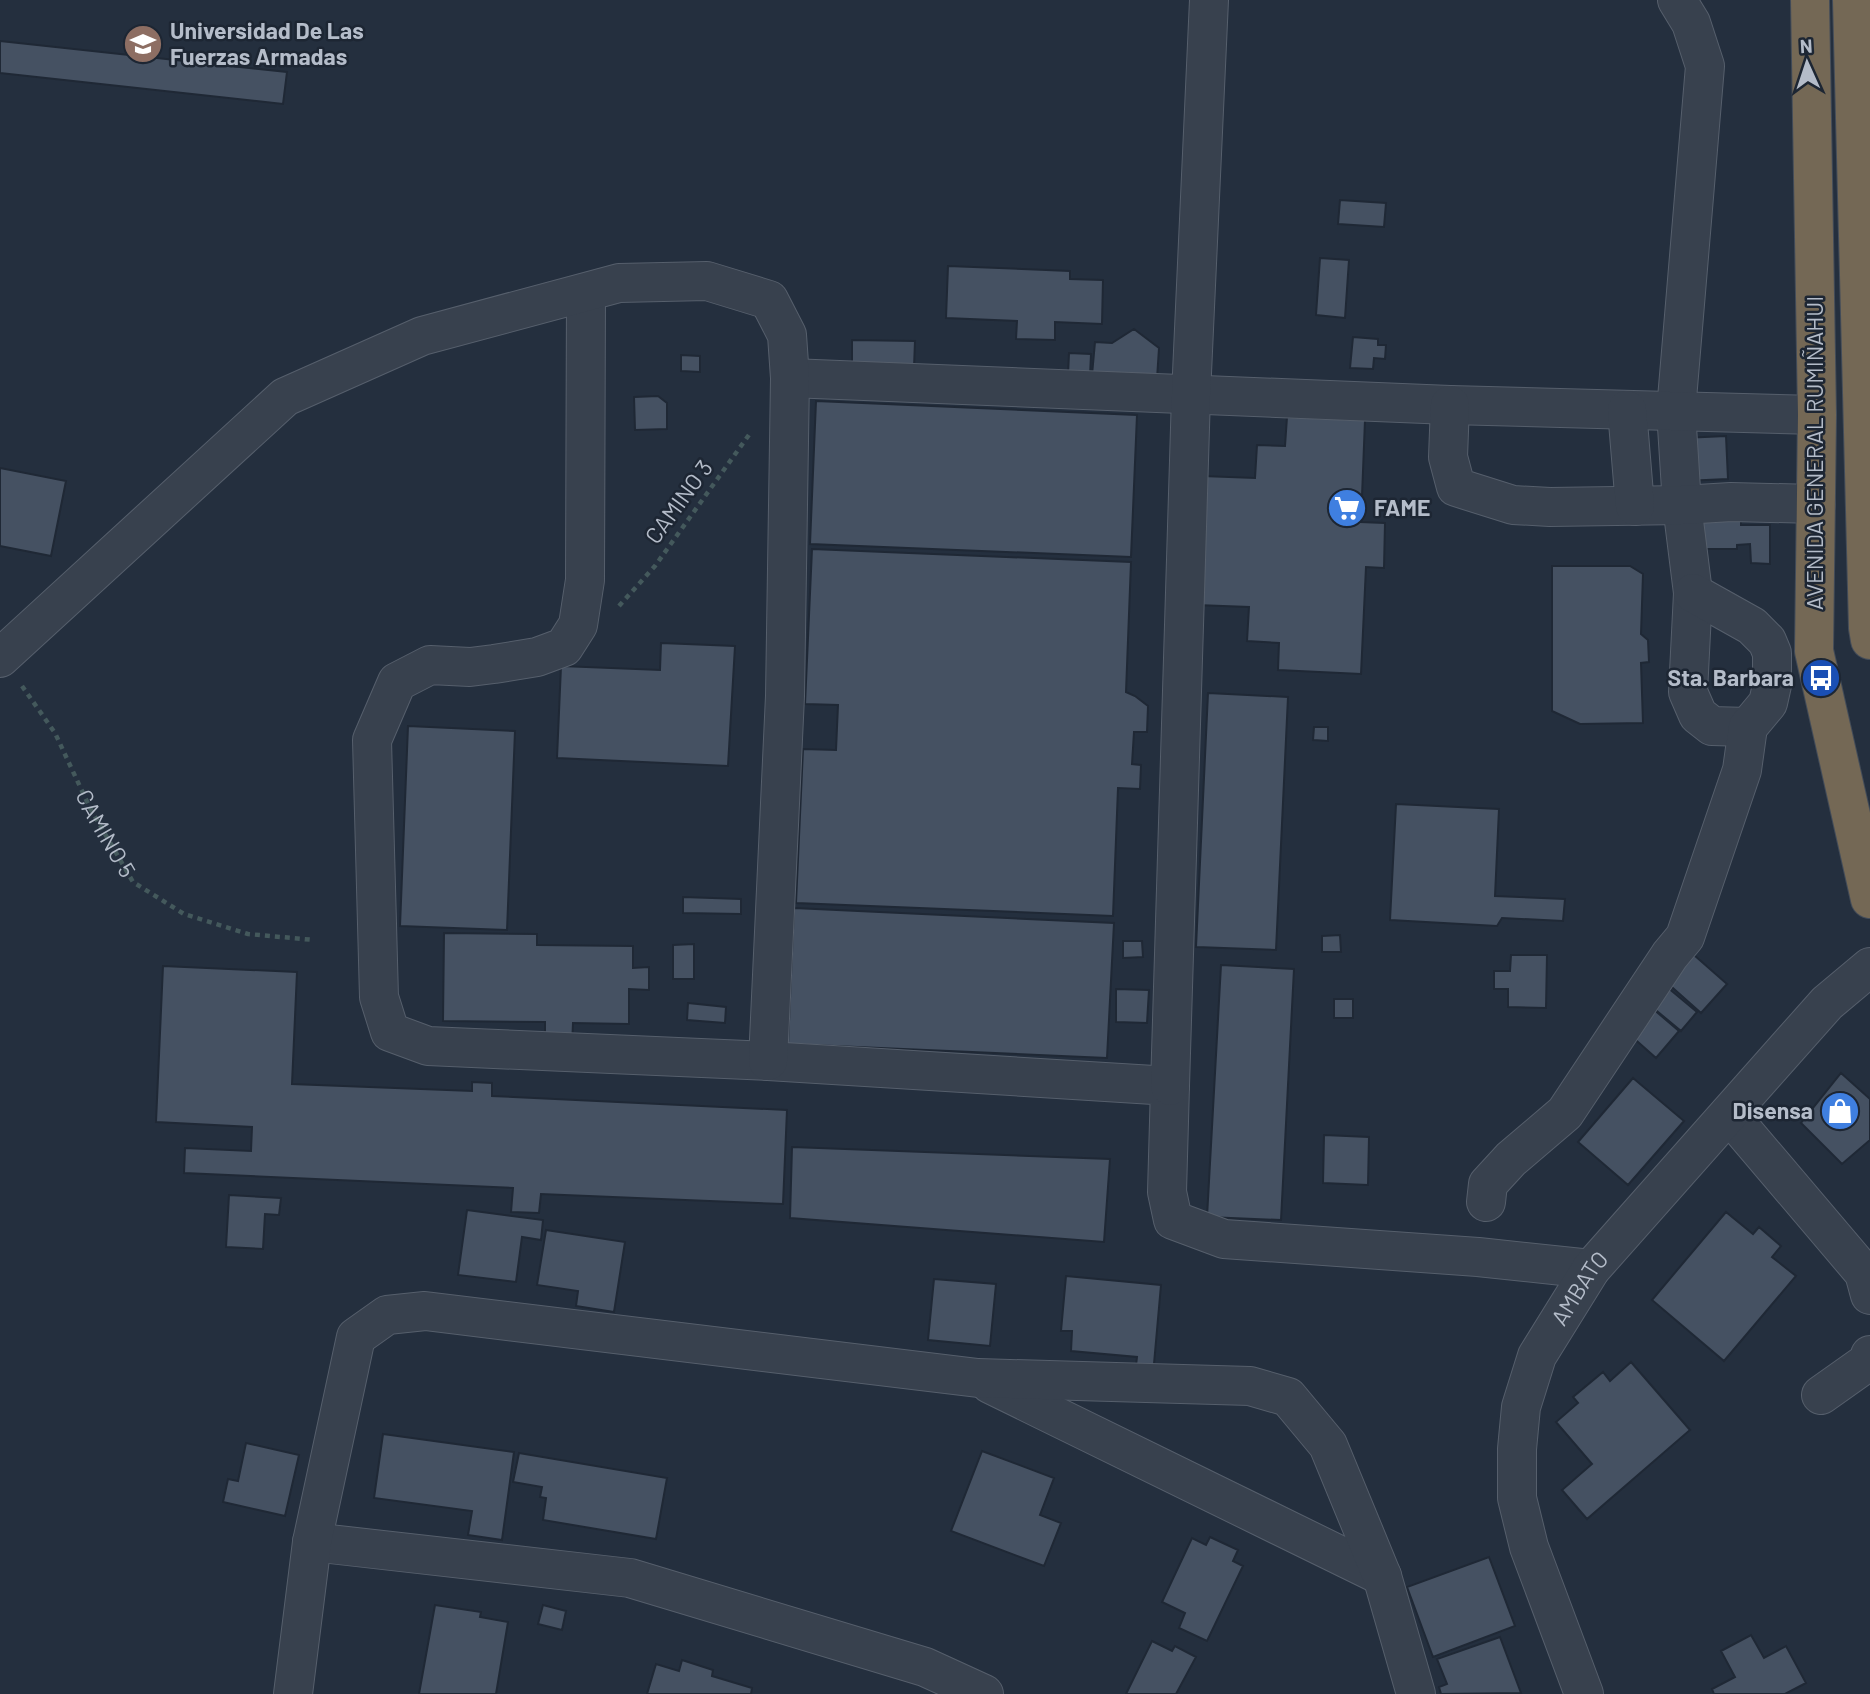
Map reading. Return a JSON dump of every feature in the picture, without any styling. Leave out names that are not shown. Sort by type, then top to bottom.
[{"type":"highway","name":"AVENIDA GENERAL RUMIÑAHUI","points":[[1810,0],[1817,415],[1814,651],[1870,900]]},
{"type":"highway","name":"AVENIDA GENERAL RUMIÑAHUI","points":[[1852,0],[1870,640]]},
{"type":"street","points":[[1209,0],[1191,395],[1170,1086],[1167,1192],[1173,1220],[1224,1239],[1478,1257],[1591,1269]]},
{"type":"street","points":[[1677,0],[1691,23],[1705,66],[1676,411],[1682,505],[1693,593],[1688,692],[1698,715],[1712,726],[1748,727]]},
{"type":"street","points":[[1,655],[285,397],[422,335],[619,283],[707,281],[769,300],[787,335],[790,378],[785,696],[768,1061]]},
{"type":"street","points":[[586,293],[585,580],[578,625],[564,647],[537,657],[470,667],[430,665],[397,682],[372,740],[379,998],[390,1032],[428,1046],[768,1061],[1170,1086]]},
{"type":"street","points":[[790,378],[1450,405],[1817,415]]},
{"type":"street","points":[[1450,405],[1448,457],[1456,486],[1513,505],[1635,506],[1731,502],[1816,504]]},
{"type":"street","points":[[1627,410],[1635,506]]},
{"type":"street","points":[[1486,1202],[1488,1184],[1511,1159],[1565,1113],[1670,955],[1685,937],[1742,770],[1748,727],[1768,703],[1772,685],[1772,653],[1768,641],[1752,626],[1693,593]]},
{"type":"street","name":"AMBATO","points":[[1584,1694],[1529,1547],[1517,1498],[1517,1449],[1521,1407],[1537,1356],[1591,1269],[1827,1003],[1870,967]]},
{"type":"street","points":[[1729,1114],[1864,1273],[1870,1295]]},
{"type":"street","points":[[293,1694],[312,1542],[356,1337],[387,1315],[425,1311],[978,1378],[1250,1386],[1288,1397],[1328,1445],[1382,1576],[1416,1694]]},
{"type":"street","points":[[1821,1395],[1869,1361],[1870,1355]]},
{"type":"street","points":[[978,1378],[1382,1576]]},
{"type":"street","points":[[312,1542],[629,1578],[925,1667],[984,1694]]},
{"type":"path","name":"CAMINO 3","points":[[578,625],[611,615],[620,605],[654,566],[752,430]]},
{"type":"path","name":"CAMINO 5","points":[[1,655],[55,733],[90,808],[133,882],[184,914],[248,934],[314,940]]},
{"type":"building","points":[[0,41],[287,72],[283,104],[0,73]]},
{"type":"building","points":[[1340,200],[1386,203],[1384,227],[1338,224]]},
{"type":"building","points":[[1320,258],[1349,260],[1345,318],[1316,315]]},
{"type":"building","points":[[948,266],[1070,271],[1070,279],[1103,280],[1102,324],[1055,322],[1055,340],[1016,339],[1017,321],[946,318]]},
{"type":"building","points":[[1134,329],[1159,348],[1157,379],[1092,375],[1095,342],[1112,343]]},
{"type":"building","points":[[1353,337],[1378,339],[1378,345],[1386,345],[1385,359],[1374,358],[1373,369],[1350,368]]},
{"type":"building","points":[[852,340],[915,341],[914,368],[852,368]]},
{"type":"building","points":[[1069,353],[1091,354],[1090,376],[1068,375]]},
{"type":"building","points":[[681,355],[700,356],[700,372],[681,371]]},
{"type":"building","points":[[658,396],[667,403],[667,429],[635,430],[634,397]]},
{"type":"building","points":[[816,401],[1137,415],[1131,557],[810,544]]},
{"type":"building","points":[[1287,417],[1365,420],[1361,522],[1385,523],[1384,568],[1366,567],[1361,674],[1278,670],[1279,643],[1247,641],[1249,607],[1196,605],[1202,476],[1255,478],[1257,445],[1285,446]]},
{"type":"building","points":[[1726,436],[1728,479],[1684,481],[1683,438]]},
{"type":"building","points":[[0,468],[66,481],[51,556],[0,546]]},
{"type":"building","points":[[1701,512],[1741,512],[1741,525],[1770,525],[1770,564],[1751,563],[1750,544],[1737,545],[1737,549],[1702,549]]},
{"type":"building","points":[[812,549],[1131,562],[1126,692],[1148,706],[1147,732],[1134,732],[1132,764],[1141,765],[1140,789],[1118,788],[1113,916],[796,903],[803,749],[836,750],[838,705],[805,704]]},
{"type":"building","points":[[1552,566],[1630,566],[1643,574],[1641,634],[1648,640],[1649,662],[1641,663],[1643,723],[1580,724],[1552,711]]},
{"type":"building","points":[[661,643],[735,646],[728,766],[557,758],[561,666],[660,670]]},
{"type":"building","points":[[1208,693],[1288,697],[1276,950],[1196,947]]},
{"type":"building","points":[[408,726],[515,731],[507,930],[400,926]]},
{"type":"building","points":[[1314,727],[1328,727],[1328,741],[1313,740]]},
{"type":"building","points":[[1396,804],[1499,809],[1495,896],[1565,899],[1563,921],[1502,918],[1497,926],[1390,920]]},
{"type":"building","points":[[683,897],[741,899],[741,914],[683,913]]},
{"type":"building","points":[[794,908],[1114,923],[1107,1058],[788,1044]]},
{"type":"building","points":[[444,933],[537,934],[537,945],[633,946],[633,968],[649,967],[649,990],[629,989],[629,1024],[573,1023],[572,1046],[545,1046],[545,1022],[443,1021]]},
{"type":"building","points":[[1340,935],[1341,952],[1322,952],[1322,936]]},
{"type":"building","points":[[1123,941],[1142,941],[1143,957],[1123,958]]},
{"type":"building","points":[[694,944],[694,979],[673,979],[673,945]]},
{"type":"building","points":[[1511,955],[1547,955],[1546,1008],[1508,1007],[1508,989],[1494,989],[1494,971],[1510,971]]},
{"type":"building","points":[[1694,955],[1727,984],[1701,1013],[1665,981]]},
{"type":"building","points":[[1221,965],[1294,969],[1281,1220],[1207,1217]]},
{"type":"building","points":[[163,966],[297,972],[292,1084],[472,1091],[472,1082],[492,1083],[492,1096],[787,1110],[783,1204],[541,1194],[539,1213],[511,1212],[513,1188],[184,1173],[185,1148],[251,1151],[252,1127],[156,1122]]},
{"type":"building","points":[[1667,987],[1697,1012],[1681,1031],[1646,1002]]},
{"type":"building","points":[[1116,989],[1149,990],[1147,1023],[1116,1022]]},
{"type":"building","points":[[1334,999],[1353,999],[1353,1018],[1334,1018]]},
{"type":"building","points":[[688,1003],[726,1007],[725,1023],[687,1020]]},
{"type":"building","points":[[1652,1008],[1679,1031],[1656,1058],[1629,1034]]},
{"type":"building","name":"Disensa","points":[[1841,1073],[1870,1099],[1870,1140],[1842,1164],[1801,1123]]},
{"type":"building","points":[[1633,1078],[1684,1121],[1628,1185],[1578,1142]]},
{"type":"building","points":[[1324,1135],[1369,1137],[1368,1185],[1323,1183]]},
{"type":"building","points":[[792,1147],[1110,1159],[1104,1242],[790,1218]]},
{"type":"building","points":[[229,1195],[281,1198],[279,1215],[265,1214],[263,1249],[226,1247]]},
{"type":"building","points":[[467,1210],[543,1220],[541,1240],[522,1237],[516,1282],[458,1275]]},
{"type":"building","points":[[1726,1212],[1753,1234],[1759,1227],[1781,1246],[1772,1257],[1796,1276],[1724,1361],[1652,1300]]},
{"type":"building","points":[[546,1230],[625,1242],[614,1312],[576,1306],[578,1291],[537,1285]]},
{"type":"building","points":[[1066,1276],[1161,1285],[1153,1375],[1135,1374],[1137,1357],[1071,1351],[1072,1331],[1061,1331]]},
{"type":"building","points":[[934,1279],[996,1284],[990,1346],[928,1340]]},
{"type":"building","points":[[1631,1362],[1690,1430],[1587,1519],[1562,1490],[1592,1464],[1556,1422],[1578,1403],[1573,1397],[1603,1372],[1610,1381]]},
{"type":"building","points":[[383,1434],[514,1452],[502,1540],[468,1535],[472,1511],[374,1498]]},
{"type":"building","points":[[246,1443],[299,1455],[285,1516],[223,1502],[228,1479],[238,1481]]},
{"type":"building","points":[[982,1451],[1054,1478],[1040,1515],[1061,1523],[1044,1566],[951,1531]]},
{"type":"building","points":[[519,1453],[667,1478],[656,1539],[543,1520],[546,1498],[540,1497],[542,1487],[513,1482]]},
{"type":"building","points":[[1210,1537],[1238,1550],[1233,1561],[1243,1566],[1207,1641],[1179,1628],[1185,1613],[1162,1602],[1192,1538],[1206,1545]]},
{"type":"building","points":[[1489,1557],[1515,1626],[1433,1657],[1407,1587]]},
{"type":"building","points":[[435,1605],[481,1612],[480,1617],[508,1622],[496,1694],[419,1694]]},
{"type":"building","points":[[543,1605],[566,1611],[562,1630],[538,1624]]},
{"type":"building","points":[[1751,1635],[1764,1658],[1786,1646],[1806,1683],[1785,1694],[1714,1694],[1712,1689],[1735,1677],[1721,1651]]},
{"type":"building","points":[[1500,1637],[1521,1693],[1441,1694],[1439,1687],[1447,1684],[1437,1659]]},
{"type":"building","points":[[1152,1641],[1172,1651],[1175,1646],[1196,1657],[1176,1694],[1126,1694]]},
{"type":"building","points":[[682,1660],[713,1670],[712,1676],[752,1688],[751,1694],[647,1694],[656,1664],[679,1671]]},
{"type":"place","name":"Universidad De Las Fuerzas Armadas","points":[[143,44]]},
{"type":"place","name":"FAME","points":[[1347,508]]},
{"type":"place","name":"Sta. Barbara","points":[[1821,678]]},
{"type":"place","name":"Disensa","points":[[1840,1111]]}]
